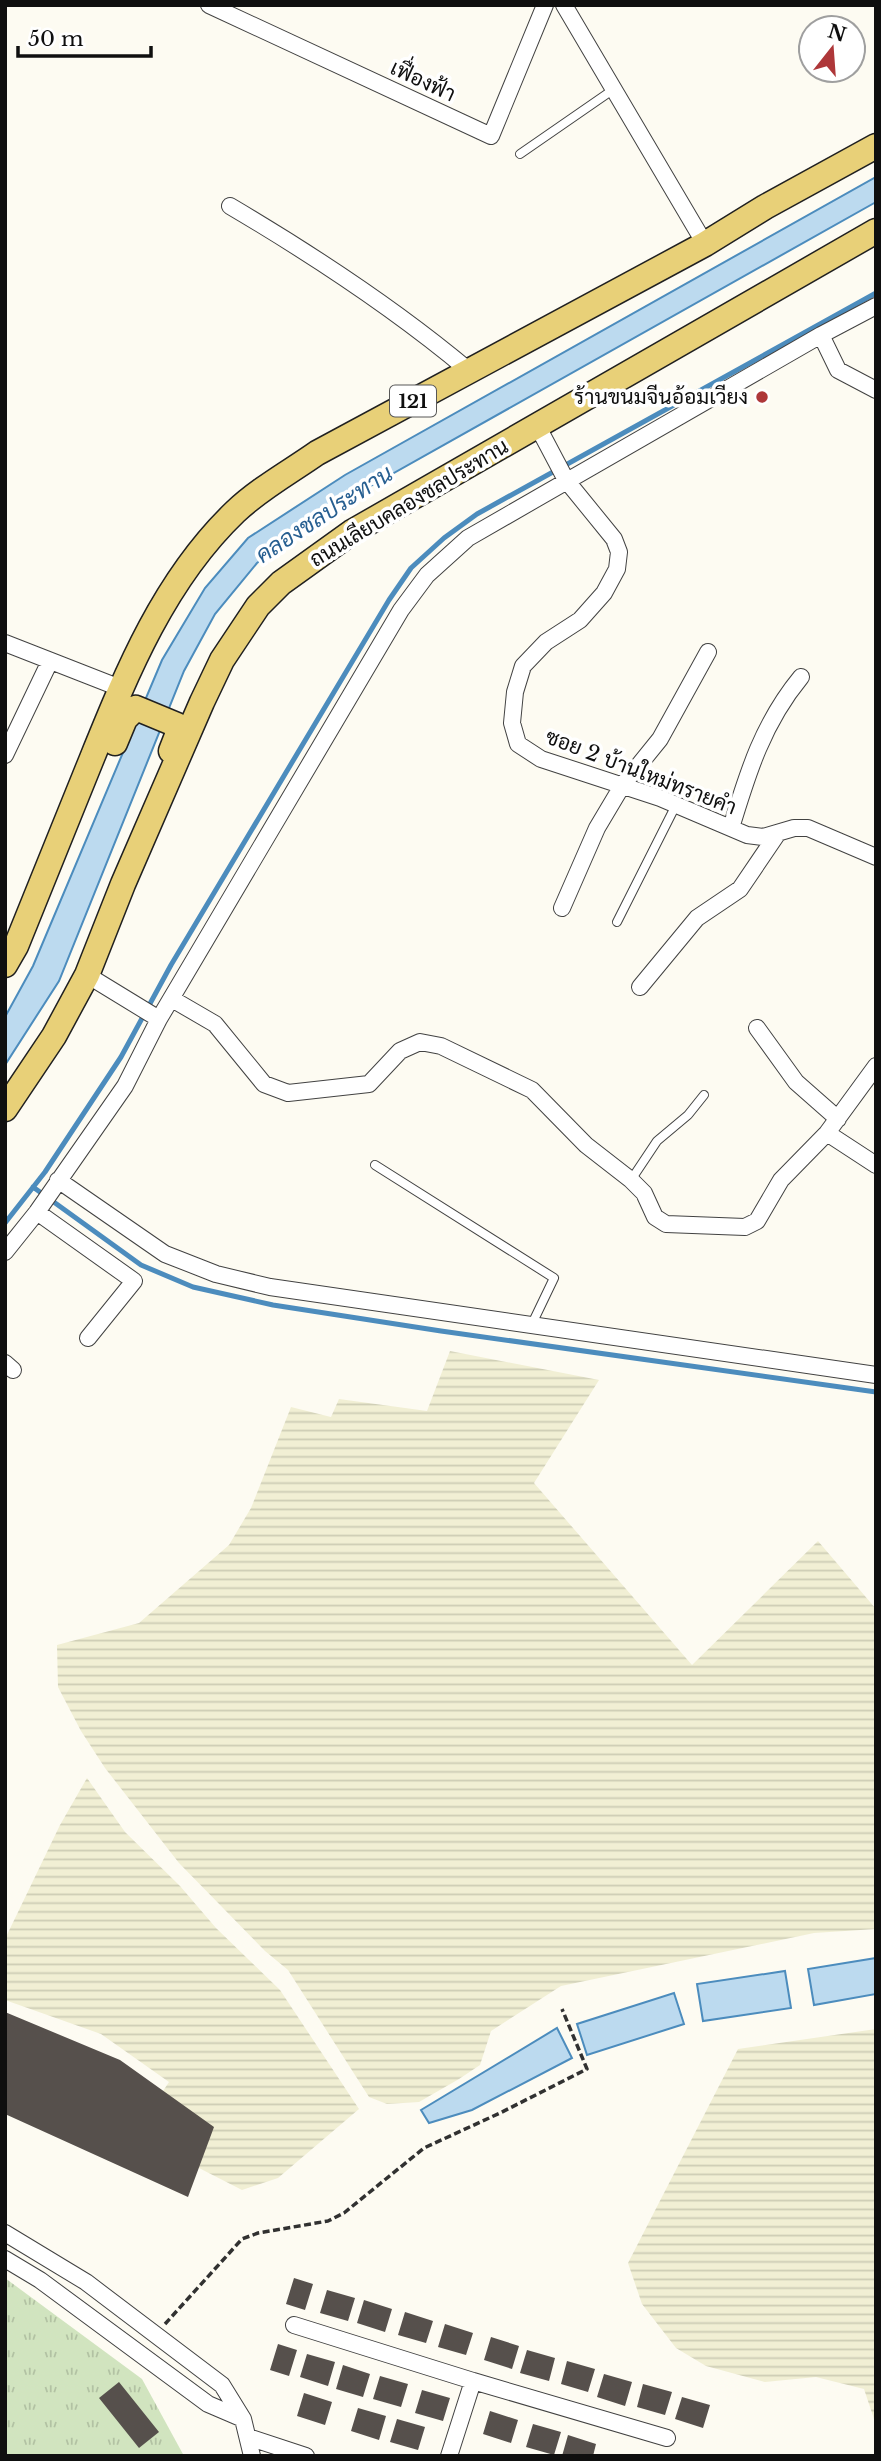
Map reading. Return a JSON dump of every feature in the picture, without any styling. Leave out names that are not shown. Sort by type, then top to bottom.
[{"type":"main road","name":"121","points":[[5,965],[16,946],[57,847],[132,697],[152,623],[191,562],[235,512],[317,453],[705,244],[765,207],[876,146]]},
{"type":"main road","name":"ถนนเลียบคลองชลประทาน","points":[[5,1110],[54,1036],[87,975],[123,884],[202,702],[222,660],[258,606],[301,567],[352,532],[876,232]]},
{"type":"main road","points":[[123,884],[178,733],[178,716],[187,706],[229,627],[258,606]]},
{"type":"main road","points":[[132,697],[178,716]]},
{"type":"street","name":"เฟื่องฟ้า","points":[[209,5],[491,135],[545,5]]},
{"type":"street","points":[[564,5],[705,244]]},
{"type":"street","points":[[230,206],[309,254],[391,310],[468,370]]},
{"type":"street","points":[[5,1252],[125,1086],[155,1017],[172,999],[401,610],[427,575],[468,538],[564,477],[876,306]]},
{"type":"street","points":[[821,335],[838,370],[876,390]]},
{"type":"street","name":"ซอย 2 บ้านใหม่ทรายคำ","points":[[538,427],[564,477],[614,539],[619,552],[617,569],[604,593],[580,620],[546,642],[523,666],[515,692],[512,723],[518,744],[541,759],[622,786],[747,835],[763,837],[794,828],[807,828],[874,853]]},
{"type":"street","points":[[5,643],[132,697]]},
{"type":"street","points":[[562,908],[597,828],[622,786],[660,739],[708,652]]},
{"type":"street","points":[[5,755],[50,661]]},
{"type":"street","points":[[731,828],[754,755],[785,697],[801,677]]},
{"type":"street","points":[[640,987],[697,918],[740,889],[778,833]]},
{"type":"street","points":[[87,975],[155,1017]]},
{"type":"street","points":[[172,999],[215,1024],[264,1084],[288,1093],[369,1084],[400,1051],[420,1042],[441,1046],[531,1090],[586,1145],[631,1180],[643,1193],[655,1217],[666,1224],[745,1227],[757,1221],[781,1181],[827,1133],[876,1066]]},
{"type":"street","points":[[757,1028],[796,1082],[838,1119]]},
{"type":"street","points":[[827,1133],[876,1165]]},
{"type":"street","points":[[58,1180],[165,1254],[216,1274],[270,1287],[876,1375]]},
{"type":"street","points":[[40,1207],[134,1281],[88,1339]]},
{"type":"street","points":[[5,2233],[86,2281],[222,2385],[243,2419],[252,2456]]},
{"type":"street","points":[[5,2259],[40,2280],[208,2404],[243,2419]]},
{"type":"street","points":[[294,2325],[667,2438]]},
{"type":"street","points":[[449,2456],[473,2381]]},
{"type":"street","points":[[248,2437],[306,2456]]},
{"type":"lane","points":[[520,154],[614,89]]},
{"type":"lane","points":[[618,922],[676,806]]},
{"type":"lane","points":[[631,1180],[657,1141],[688,1115],[705,1095]]},
{"type":"lane","points":[[375,1165],[554,1278],[531,1326]]},
{"type":"path","points":[[157,2334],[242,2239],[258,2233],[328,2221],[344,2213],[424,2148],[587,2069],[562,2009]]},
{"type":"shaded area","points":[[450,1351],[599,1380],[534,1483],[692,1665],[818,1541],[876,1609],[876,1929],[814,1933],[561,1986],[491,2031],[480,2065],[419,2102],[387,2104],[369,2097],[288,1970],[265,1951],[179,1863],[105,1768],[81,1731],[58,1687],[57,1645],[139,1623],[229,1545],[251,1508],[291,1407],[331,1417],[339,1399],[427,1411]]},
{"type":"shaded area","points":[[87,1778],[125,1832],[180,1886],[216,1928],[280,1990],[359,2109],[278,2178],[242,2190],[199,2168],[163,2091],[169,2082],[101,2034],[5,2000],[5,1939],[60,1825]]},
{"type":"shaded area","points":[[876,2029],[876,2420],[864,2389],[816,2377],[765,2382],[706,2366],[676,2348],[642,2304],[628,2263],[738,2049]]},
{"type":"green space","points":[[5,2278],[142,2379],[184,2456],[5,2456]]},
{"type":"water","name":"คลองชลประทาน","points":[[876,177],[876,202],[353,496],[257,563],[215,614],[184,671],[59,981],[5,1065],[5,1017],[33,966],[162,660],[205,588],[248,538],[345,475]]},
{"type":"water","points":[[876,1958],[876,1994],[814,2005],[808,1969]]},
{"type":"water","points":[[785,1971],[791,2008],[703,2021],[697,1984]]},
{"type":"water","points":[[674,1993],[684,2024],[587,2055],[577,2024]]},
{"type":"water","points":[[557,2028],[572,2058],[472,2110],[429,2123],[421,2110]]},
{"type":"building","points":[[5,2012],[120,2060],[214,2127],[188,2197],[5,2114]]},
{"type":"building","points":[[294,2278],[313,2284],[305,2310],[286,2304]]},
{"type":"building","points":[[327,2290],[355,2298],[348,2321],[320,2313]]},
{"type":"building","points":[[364,2300],[392,2309],[385,2332],[357,2323]]},
{"type":"building","points":[[405,2312],[433,2321],[426,2343],[398,2335]]},
{"type":"building","points":[[445,2324],[473,2333],[466,2355],[438,2347]]},
{"type":"building","points":[[491,2337],[519,2346],[512,2369],[484,2360]]},
{"type":"building","points":[[278,2344],[297,2350],[289,2376],[270,2370]]},
{"type":"building","points":[[527,2350],[555,2358],[549,2381],[520,2373]]},
{"type":"building","points":[[307,2354],[335,2362],[328,2386],[300,2377]]},
{"type":"building","points":[[567,2361],[595,2369],[588,2392],[561,2384]]},
{"type":"building","points":[[343,2365],[370,2374],[363,2397],[336,2389]]},
{"type":"building","points":[[604,2374],[632,2382],[625,2406],[597,2397]]},
{"type":"building","points":[[380,2376],[408,2384],[401,2407],[373,2399]]},
{"type":"building","points":[[119,2382],[159,2432],[139,2448],[99,2398]]},
{"type":"building","points":[[643,2384],[672,2392],[665,2415],[637,2407]]},
{"type":"building","points":[[422,2390],[450,2398],[443,2421],[415,2413]]},
{"type":"building","points":[[304,2393],[332,2402],[325,2425],[297,2416]]},
{"type":"building","points":[[682,2397],[710,2405],[703,2428],[675,2419]]},
{"type":"building","points":[[358,2408],[386,2416],[379,2440],[351,2431]]},
{"type":"building","points":[[490,2411],[518,2420],[511,2443],[483,2434]]},
{"type":"building","points":[[397,2419],[425,2427],[418,2450],[390,2442]]},
{"type":"building","points":[[533,2424],[561,2432],[554,2455],[526,2447]]},
{"type":"building","points":[[568,2435],[596,2444],[593,2456],[562,2456]]},
{"type":"waterway","points":[[5,1223],[45,1172],[121,1057],[171,965],[389,600],[411,568],[444,538],[477,514],[876,293]]},
{"type":"waterway","points":[[33,1187],[141,1265],[193,1287],[273,1305],[441,1331],[876,1392]]},
{"type":"place","name":"ร้านขนมจีนอ้อมเวียง","points":[[762,397]]}]
